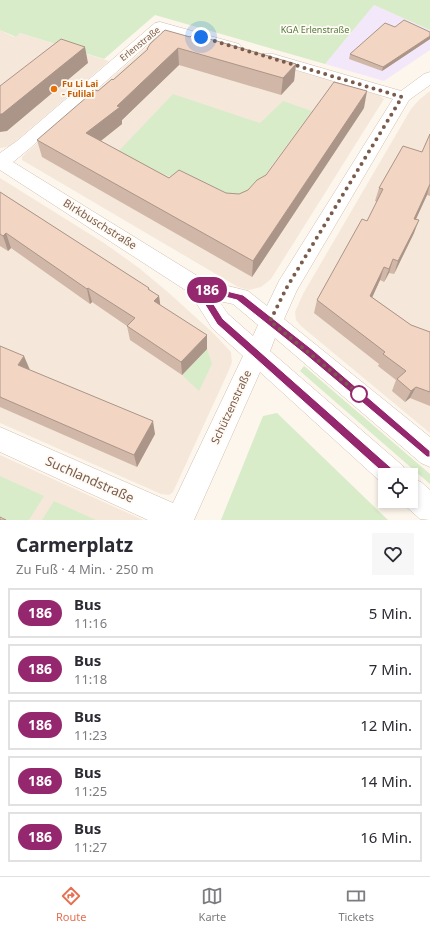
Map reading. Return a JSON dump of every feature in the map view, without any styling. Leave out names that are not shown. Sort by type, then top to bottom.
[{"type":"street","name":"Erlenstraße","points":[[0,162],[23,145],[160,26],[402,97]]},
{"type":"street","name":"Schützenstraße","points":[[180,520],[270,321],[287,287],[402,97],[430,78]]},
{"type":"street","name":"Birkbuschstraße","points":[[0,162],[115,233],[198,287],[240,298],[270,321],[430,454]]},
{"type":"street","name":"Birkbuschstraße","points":[[198,287],[220,321],[385,468]]},
{"type":"street","name":"Suchlandstraße","points":[[0,439],[180,520]]},
{"type":"street","points":[[418,498],[430,509]]},
{"type":"shaded area","points":[[374,5],[430,30],[430,50],[384,81],[325,64]]},
{"type":"shaded area","points":[[0,30],[16,37],[20,33],[109,61],[10,146],[2,148],[0,148]]},
{"type":"shaded area","points":[[164,32],[379,95],[384,99],[271,279],[261,287],[249,290],[238,287],[22,160],[22,157],[26,153]]},
{"type":"shaded area","points":[[430,91],[430,433],[301,326],[296,320],[295,312],[303,294],[411,109]]},
{"type":"shaded area","points":[[0,178],[104,243],[139,268],[213,333],[231,352],[232,362],[229,370],[173,492],[169,495],[161,494],[0,423]]},
{"type":"shaded area","points":[[0,455],[139,518],[143,520],[0,520]]},
{"type":"green space","name":"KGA Erlenstraße","points":[[0,0],[430,0],[430,30],[374,5],[325,64],[155,15],[104,59],[20,33],[16,37],[0,30]]},
{"type":"green space","points":[[173,94],[260,123],[283,101],[312,111],[245,202],[113,157]]},
{"type":"green space","points":[[207,349],[212,364],[199,391],[182,375]]},
{"type":"green space","points":[[304,366],[430,474],[430,484],[418,474],[418,468],[412,468],[300,371]]},
{"type":"green space","points":[[277,413],[388,520],[221,520],[263,416]]},
{"type":"green space","points":[[0,476],[44,496],[29,520],[0,520]]},
{"type":"green space","points":[[54,501],[96,520],[42,520]]},
{"type":"building","points":[[404,20],[430,32],[430,36],[383,67],[350,54],[385,23],[395,27]]},
{"type":"building","points":[[165,30],[190,37],[192,35],[217,41],[296,64],[283,78],[178,48],[117,106],[120,107],[86,133],[169,178],[179,170],[226,193],[239,194],[248,190],[257,180],[266,175],[334,82],[367,91],[253,261],[37,140],[95,90],[98,91],[112,79],[113,80],[148,49],[150,44]]},
{"type":"building","points":[[61,39],[85,47],[2,114],[0,114],[0,86]]},
{"type":"building","points":[[430,134],[430,184],[414,219],[419,220],[398,261],[393,259],[389,269],[384,267],[370,296],[411,325],[430,332],[430,392],[416,387],[411,391],[397,379],[406,371],[383,354],[385,352],[317,300],[362,219],[367,221],[383,189],[379,188],[403,146],[422,152]]},
{"type":"building","points":[[0,192],[149,288],[148,289],[159,296],[154,301],[207,335],[181,362],[127,326],[135,318],[88,288],[87,289],[6,233],[3,236],[0,234]]},
{"type":"building","points":[[0,346],[24,356],[18,365],[153,421],[134,455],[0,397]]},
{"type":"bus line","name":"186","points":[[385,468],[220,321],[198,287],[240,298],[310,353],[430,454]]},
{"type":"place","name":"Fu Li Lai - Fulilai","points":[[54,89]]},
{"type":"route","points":[[201,37],[402,97],[287,287],[270,321],[359,394]]}]
